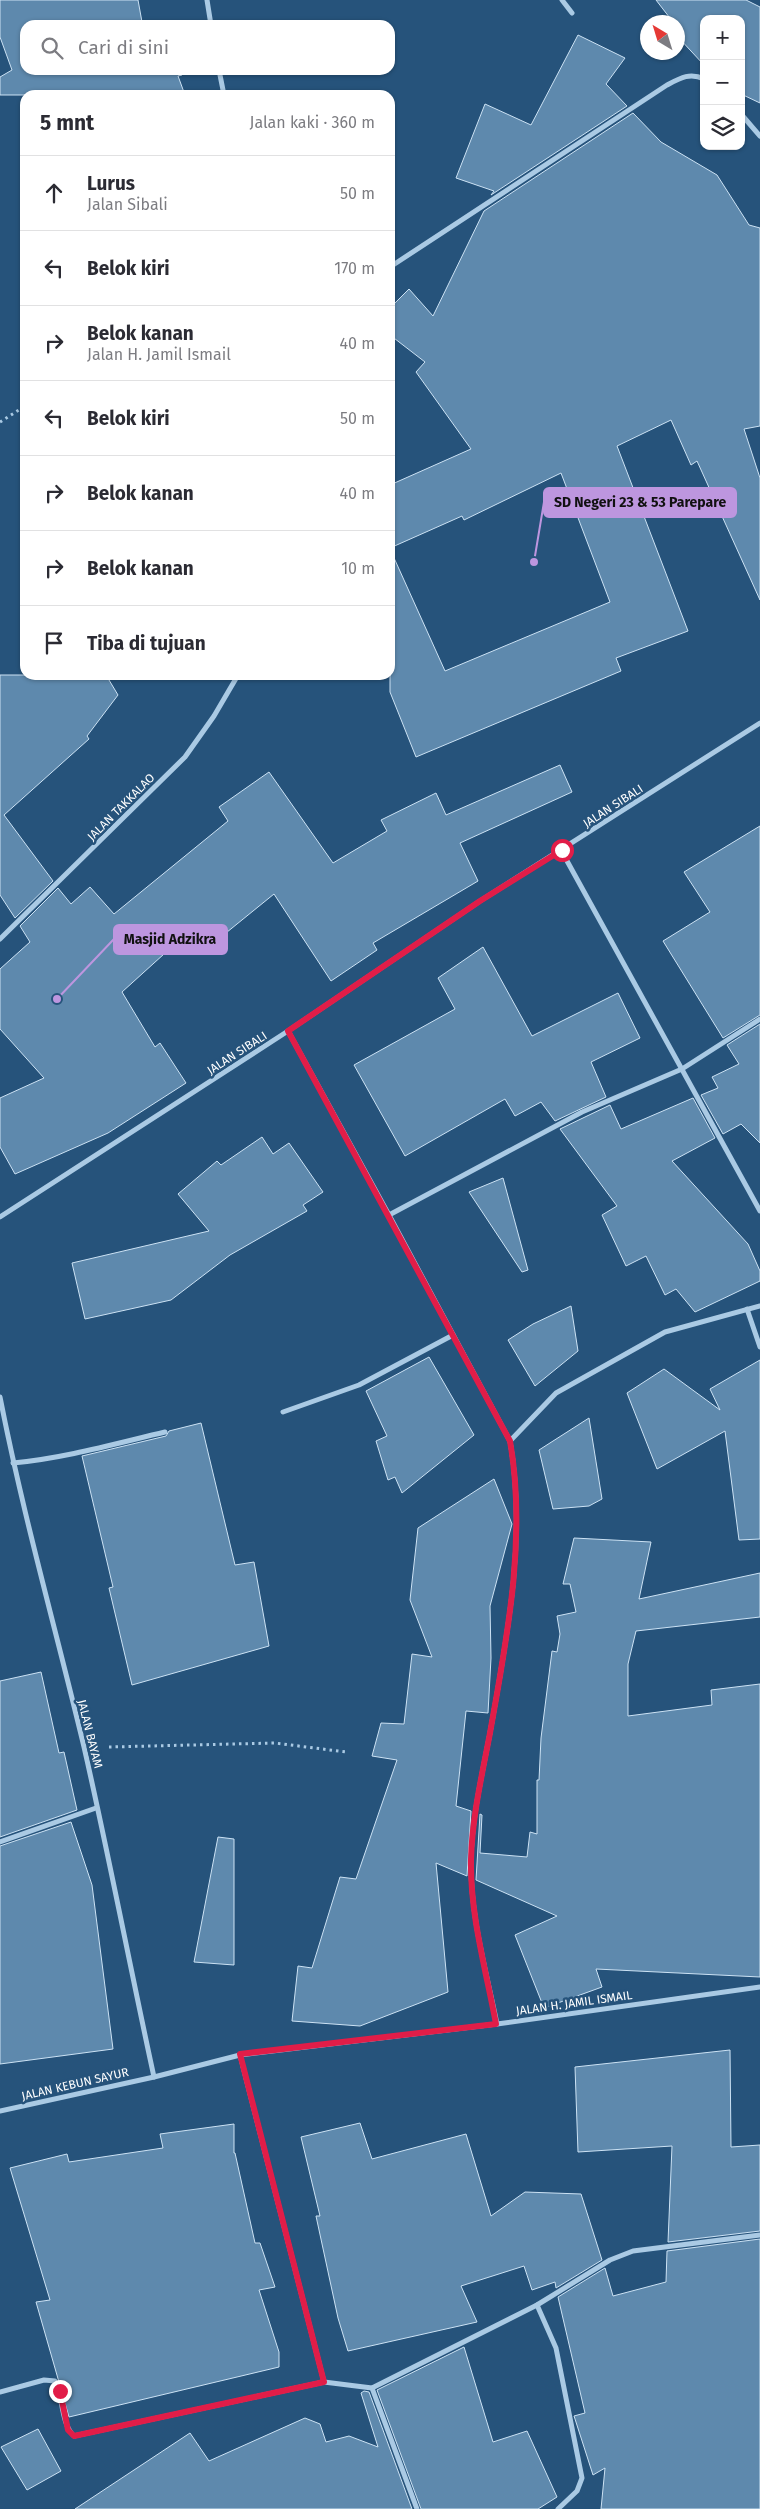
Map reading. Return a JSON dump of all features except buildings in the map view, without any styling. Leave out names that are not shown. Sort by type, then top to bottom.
[{"type":"street","points":[[207,0],[210,20]]},
{"type":"street","points":[[562,0],[572,13]]},
{"type":"street","points":[[220,75],[223,90]]},
{"type":"street","points":[[395,264],[667,85],[682,76],[700,78]]},
{"type":"street","points":[[745,119],[760,136]]},
{"type":"street","name":"JALAN TAKKALAO","points":[[0,940],[185,757],[214,716],[235,680]]},
{"type":"street","name":"JALAN SIBALI","points":[[0,1217],[288,1031],[480,901],[760,723]]},
{"type":"street","points":[[562,850],[760,1211]]},
{"type":"street","points":[[389,1215],[582,1112],[682,1069],[760,1019]]},
{"type":"street","points":[[288,1031],[510,1441],[516,1477],[515,1554],[504,1653],[477,1800],[471,1860],[474,1907],[496,2024]]},
{"type":"street","points":[[510,1441],[556,1393],[665,1332],[760,1306]]},
{"type":"street","points":[[747,1310],[760,1347]]},
{"type":"street","points":[[283,1412],[359,1385],[453,1335]]},
{"type":"street","name":"JALAN BAYAM","points":[[0,1397],[13,1463],[84,1747],[154,2077]]},
{"type":"street","points":[[13,1463],[70,1455],[165,1432]]},
{"type":"street","points":[[0,1842],[96,1808]]},
{"type":"street","name":"JALAN H. JAMIL ISMAIL","points":[[154,2077],[240,2054],[496,2024],[760,1987]]},
{"type":"street","points":[[240,2054],[324,2382]]},
{"type":"street","name":"JALAN KEBUN SAYUR","points":[[0,2111],[154,2077]]},
{"type":"street","points":[[0,2392],[44,2380],[55,2381],[60,2391],[68,2430],[74,2436],[324,2382],[372,2388],[537,2305],[610,2260],[633,2251],[760,2235]]},
{"type":"street","points":[[537,2305],[556,2348],[582,2478],[577,2491],[558,2509]]},
{"type":"street","points":[[372,2388],[417,2509]]},
{"type":"path","points":[[0,422],[20,409]]},
{"type":"path","points":[[84,1747],[275,1743],[346,1752]]},
{"type":"place","name":"SD Negeri 23 & 53 Parepare","points":[[534,562]]},
{"type":"place","name":"Masjid Adzikra","points":[[57,999]]},
{"type":"route","points":[[60,2391],[68,2430],[74,2436],[324,2382],[240,2054],[496,2024],[474,1907],[471,1860],[477,1800],[504,1653],[515,1554],[516,1477],[510,1441],[288,1031],[480,901],[562,850]]}]
